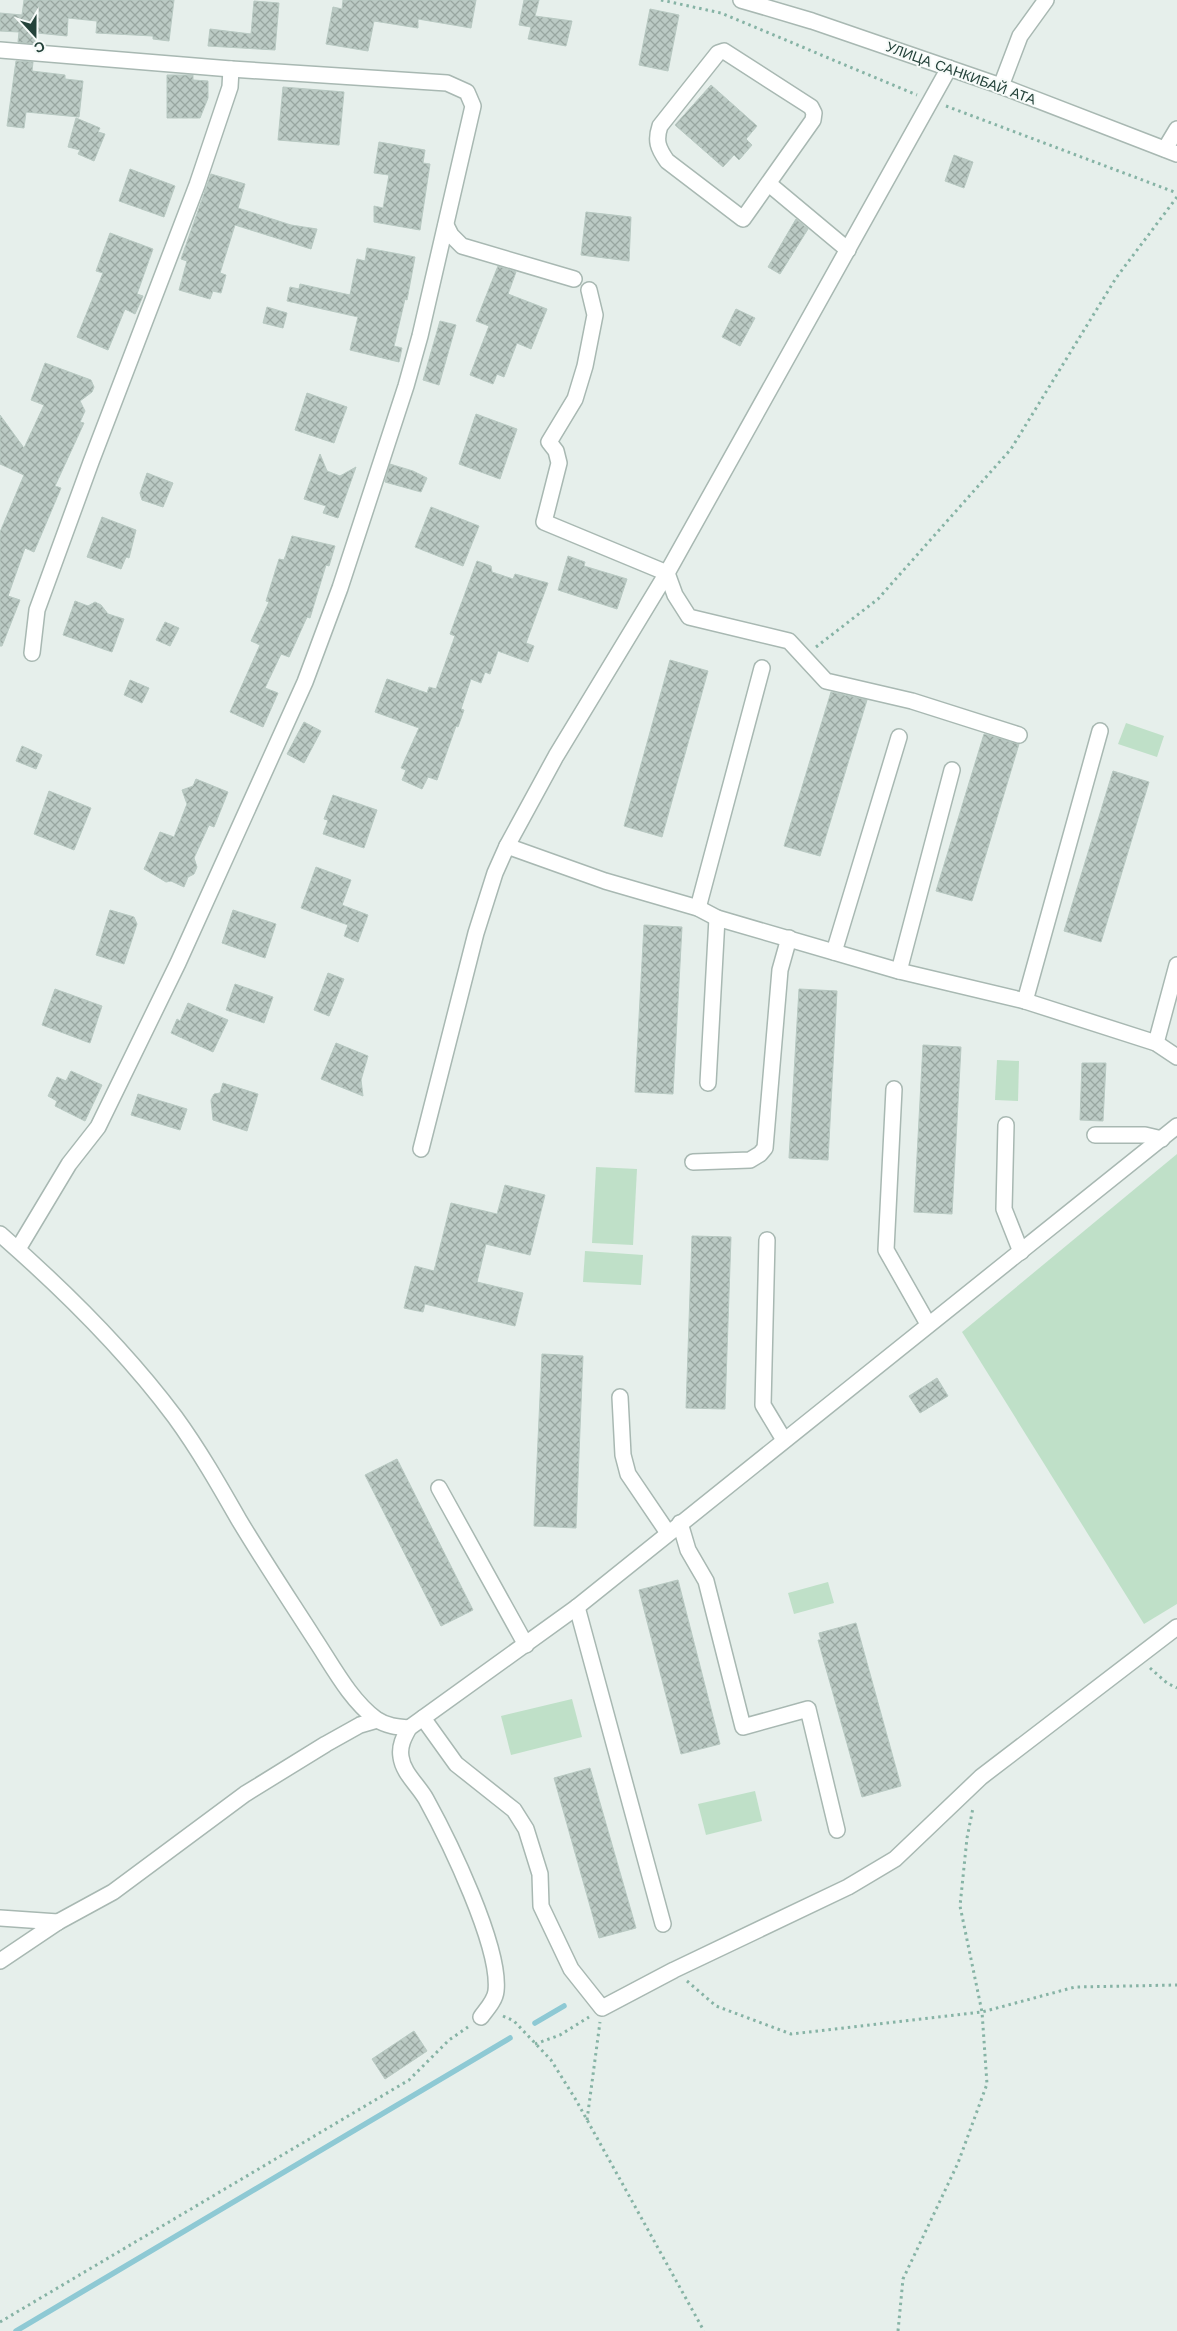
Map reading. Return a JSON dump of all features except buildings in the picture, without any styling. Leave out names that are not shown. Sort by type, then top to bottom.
[{"type":"street","name":"УЛИЦА САНКИБАЙ АТА","points":[[741,0],[812,21],[1000,86],[1171,152]]},
{"type":"street","points":[[1000,86],[1020,36],[1046,0]]},
{"type":"street","points":[[0,50],[447,84],[467,92],[473,106],[420,336],[392,435],[340,588],[305,682],[178,963],[98,1127],[70,1164],[18,1249]]},
{"type":"street","points":[[727,52],[811,107],[814,113],[813,120],[769,184],[743,219],[667,161],[658,148],[656,138],[660,126],[718,53],[727,52]]},
{"type":"street","points":[[421,1149],[476,933],[495,873],[507,846],[565,741],[667,573],[949,68]]},
{"type":"street","points":[[32,653],[37,610],[91,462],[197,185],[230,87],[231,69]]},
{"type":"street","points":[[1171,152],[1177,130]]},
{"type":"street","points":[[769,184],[848,250]]},
{"type":"street","points":[[446,224],[451,235],[462,246],[574,279]]},
{"type":"street","points":[[589,290],[595,315],[592,335],[575,399],[549,442],[556,450],[560,462],[544,522],[667,573],[675,596],[689,617],[789,641],[826,681],[912,701],[1019,735]]},
{"type":"street","points":[[698,908],[762,668]]},
{"type":"street","points":[[1025,1001],[1100,731]]},
{"type":"street","points":[[834,952],[899,737]]},
{"type":"street","points":[[899,971],[952,770]]},
{"type":"street","points":[[507,846],[605,880],[698,908],[718,918],[899,971],[1025,1001],[1156,1042],[1177,1057]]},
{"type":"street","points":[[708,1083],[718,918]]},
{"type":"street","points":[[693,1162],[750,1160],[760,1154],[765,1148],[780,970],[789,938]]},
{"type":"street","points":[[1156,1042],[1177,965]]},
{"type":"street","points":[[894,1089],[886,1250],[928,1324]]},
{"type":"street","points":[[1006,1125],[1004,1209],[1021,1252]]},
{"type":"street","points":[[481,2017],[493,2000],[496,1991],[494,1963],[487,1935],[446,1839],[424,1798],[406,1772],[400,1757],[401,1743],[409,1728],[577,1607],[1177,1126]]},
{"type":"street","points":[[1095,1135],[1146,1135],[1162,1139]]},
{"type":"street","points":[[0,1234],[89,1318],[137,1370],[175,1417],[212,1470],[260,1553],[335,1671],[358,1702],[377,1720],[391,1726],[409,1728]]},
{"type":"street","points":[[767,1240],[764,1405],[784,1440]]},
{"type":"street","points":[[620,1397],[622,1455],[628,1474],[674,1528],[706,1581],[744,1727],[808,1709],[837,1830]]},
{"type":"street","points":[[439,1488],[526,1645]]},
{"type":"street","points":[[577,1607],[663,1924]]},
{"type":"street","points":[[423,1718],[456,1764],[514,1810],[526,1830],[540,1874],[541,1906],[570,1969],[602,2008],[674,1970],[848,1887],[895,1859],[980,1777],[1177,1627]]},
{"type":"street","points":[[0,1961],[58,1922],[113,1892],[246,1794],[360,1725],[377,1720]]},
{"type":"street","points":[[0,1918],[58,1922]]},
{"type":"path","points":[[804,656],[878,599],[1011,450],[1116,278],[1177,197]]},
{"type":"path","points":[[1137,1656],[1167,1683],[1177,1688]]},
{"type":"path","points":[[898,2331],[903,2279],[958,2163],[987,2084],[982,2012],[960,1906],[967,1838],[980,1777]]},
{"type":"path","points":[[674,1970],[716,2006],[791,2034],[982,2012],[1075,1987],[1177,1985]]},
{"type":"path","points":[[535,2044],[560,2035],[602,2008]]},
{"type":"path","points":[[587,2121],[602,2008]]},
{"type":"path","points":[[0,2322],[409,2080],[449,2040],[481,2017]]},
{"type":"path","points":[[514,2022],[551,2060],[704,2331]]},
{"type":"green space","points":[[1126,723],[1164,736],[1157,757],[1118,744]]},
{"type":"green space","points":[[997,1060],[1019,1061],[1018,1101],[995,1100]]},
{"type":"green space","points":[[1177,1154],[1177,1604],[1144,1624],[962,1332]]},
{"type":"green space","points":[[596,1167],[637,1169],[633,1245],[592,1243]]},
{"type":"green space","points":[[585,1251],[643,1255],[641,1285],[583,1282]]},
{"type":"green space","points":[[828,1582],[834,1603],[794,1614],[788,1593]]},
{"type":"green space","points":[[572,1699],[582,1737],[511,1755],[501,1716]]},
{"type":"green space","points":[[755,1791],[762,1821],[706,1835],[698,1804]]},
{"type":"waterway","points":[[535,2023],[564,2006]]},
{"type":"waterway","points":[[16,2331],[510,2038]]}]
